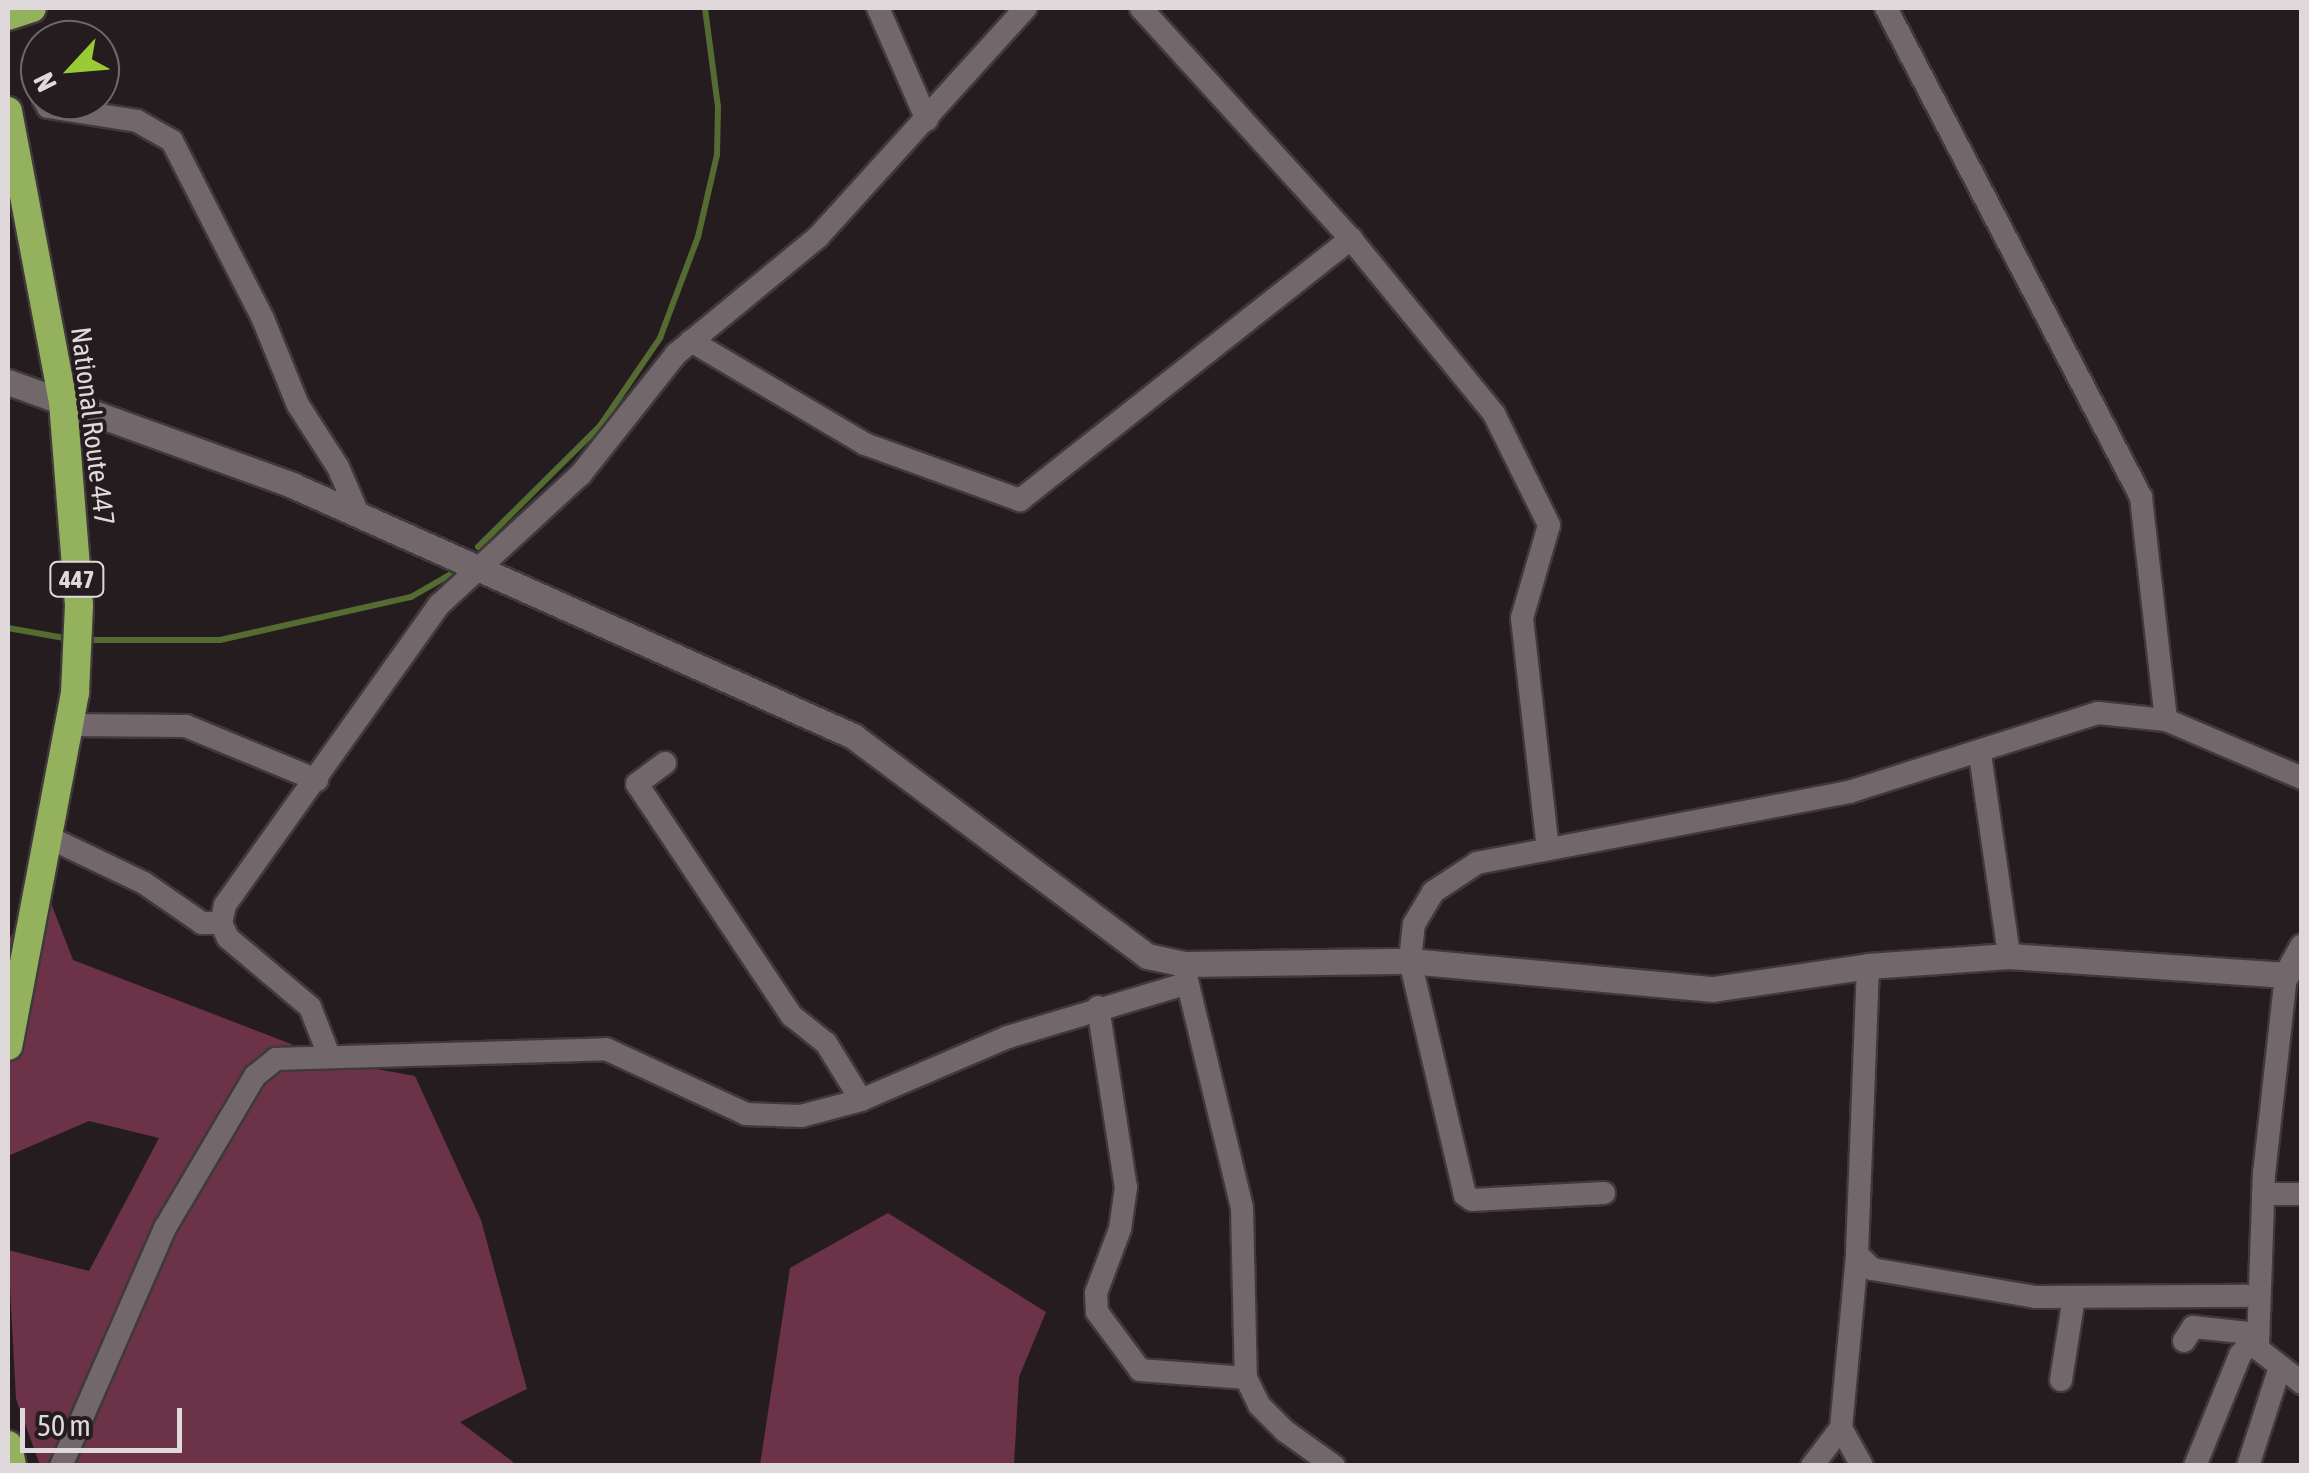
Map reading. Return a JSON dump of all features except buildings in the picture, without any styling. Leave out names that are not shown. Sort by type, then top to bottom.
[{"type":"highway","points":[[8,16],[32,8]]},
{"type":"highway","name":"National Route 447","points":[[8,112],[62,402],[79,605],[70,725],[8,1046]]},
{"type":"highway","points":[[8,1445],[12,1466]]},
{"type":"street","points":[[878,8],[927,120]]},
{"type":"street","points":[[328,1054],[310,1007],[228,938],[221,923],[225,905],[439,605],[474,566],[582,474],[692,341],[818,238],[1026,8]]},
{"type":"street","points":[[1141,8],[1350,239],[1494,414],[1550,526],[1522,618],[1548,849]]},
{"type":"street","points":[[1886,8],[2141,497],[2166,720]]},
{"type":"street","points":[[120,118],[137,121],[172,141],[263,319],[298,406],[338,467],[360,516]]},
{"type":"street","points":[[692,341],[865,444],[1020,500],[1350,239]]},
{"type":"street","points":[[8,382],[292,485],[853,736],[1112,935],[1185,974]]},
{"type":"street","points":[[1604,1193],[1472,1200],[1465,1195],[1410,961],[1414,924],[1432,892],[1453,875],[1477,863],[1849,792],[1980,754],[2098,713],[2166,720],[2302,778]]},
{"type":"street","points":[[70,725],[186,726],[316,780]]},
{"type":"street","points":[[1980,754],[2009,956]]},
{"type":"street","points":[[665,763],[637,784],[792,1016],[826,1042],[860,1100]]},
{"type":"street","points":[[50,838],[144,883],[202,923],[221,923]]},
{"type":"street","points":[[2302,946],[2286,976],[2292,1003],[2263,1194],[2258,1296],[2258,1349],[2302,1383]]},
{"type":"street","points":[[61,1466],[165,1228],[254,1076],[276,1058],[606,1049],[746,1114],[801,1116],[860,1100],[1185,974],[1410,961],[1713,990],[1868,966],[2009,956],[2286,976]]},
{"type":"street","points":[[1812,1466],[1841,1428],[1856,1254],[1868,966]]},
{"type":"street","points":[[1185,974],[1242,1208],[1246,1378],[1260,1405],[1285,1431],[1334,1466]]},
{"type":"street","points":[[1098,1007],[1126,1188],[1120,1229],[1096,1292],[1097,1312],[1140,1370],[1246,1378]]},
{"type":"street","points":[[2263,1194],[2302,1194]]},
{"type":"street","points":[[1856,1254],[1872,1269],[2036,1297],[2258,1296]]},
{"type":"street","points":[[2061,1380],[2074,1297]]},
{"type":"street","points":[[2184,1341],[2193,1328],[2258,1334]]},
{"type":"street","points":[[2195,1466],[2240,1355],[2258,1334]]},
{"type":"street","points":[[2248,1466],[2280,1366]]},
{"type":"street","points":[[1841,1428],[1862,1466]]},
{"type":"shaded area","points":[[44,885],[73,960],[338,1062],[415,1076],[481,1220],[527,1389],[460,1422],[517,1465],[40,1465],[16,1399],[8,1250],[89,1271],[159,1138],[89,1121],[8,1156],[8,941]]},
{"type":"shaded area","points":[[888,1213],[1046,1312],[1019,1377],[1014,1465],[760,1465],[790,1268]]},
{"type":"waterway","points":[[478,547],[600,426],[660,338],[698,237],[717,155],[718,107],[705,8]]},
{"type":"waterway","points":[[83,640],[220,640],[411,597],[451,574]]},
{"type":"waterway","points":[[8,628],[70,639]]}]
